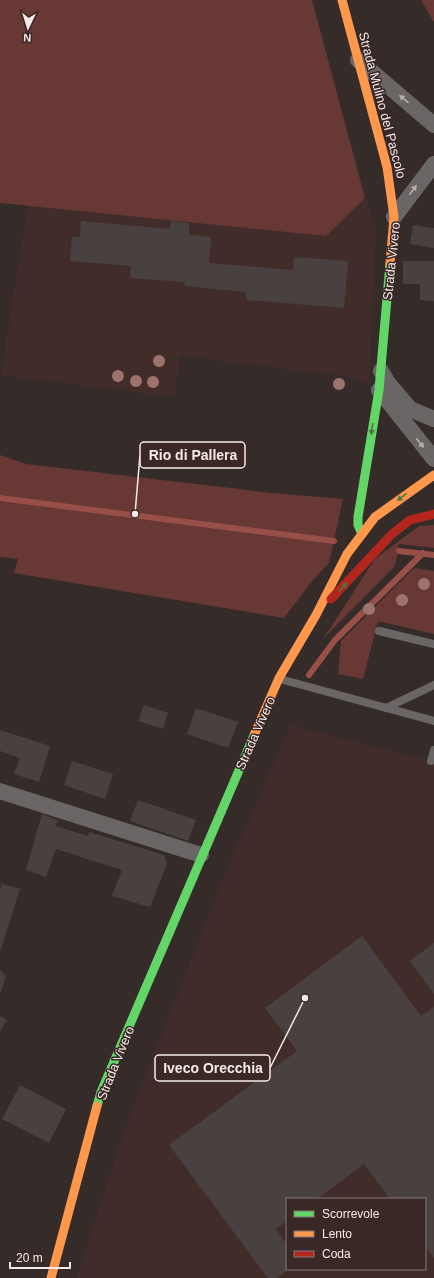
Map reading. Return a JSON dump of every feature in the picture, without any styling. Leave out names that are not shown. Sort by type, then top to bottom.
[{"type":"street","name":"Strada Mulino del Pascolo","points":[[342,0],[387,167],[392,194],[394,217]]},
{"type":"street","points":[[358,60],[434,125]]},
{"type":"street","name":"Strada Vivero","points":[[362,534],[358,525],[358,517],[381,371],[394,217],[434,164]]},
{"type":"street","points":[[381,371],[388,383],[410,410],[434,419]]},
{"type":"street","points":[[378,390],[434,459]]},
{"type":"street","name":"Strada Vivero","points":[[51,1278],[101,1092],[201,855],[279,678],[316,615],[346,554],[375,517],[434,475]]},
{"type":"street","name":"Strada Vivero","points":[[316,615],[392,534],[410,520],[434,514]]},
{"type":"street","points":[[0,791],[201,855]]},
{"type":"lane","points":[[379,631],[434,644]]},
{"type":"lane","points":[[279,678],[434,721]]},
{"type":"lane","points":[[386,708],[434,685]]},
{"type":"lane","points":[[431,761],[434,750]]},
{"type":"shaded area","points":[[0,0],[312,0],[365,198],[326,236],[0,203]]},
{"type":"shaded area","points":[[421,0],[434,0],[434,21],[433,21]]},
{"type":"shaded area","points":[[365,198],[376,230],[369,385],[352,377],[180,356],[174,397],[1,375],[28,206],[326,236]]},
{"type":"shaded area","points":[[0,455],[26,464],[272,493],[343,499],[329,563],[313,580],[284,618],[14,573],[18,559],[0,557]]},
{"type":"shaded area","points":[[434,525],[434,548],[399,544],[395,566],[323,639],[375,559],[419,526]]},
{"type":"shaded area","points":[[414,568],[434,571],[434,634],[378,621],[363,679],[338,674],[341,641]]},
{"type":"shaded area","points":[[291,725],[434,762],[434,1278],[77,1278],[124,1131],[229,865]]},
{"type":"building","points":[[81,221],[170,229],[171,221],[189,223],[189,235],[211,237],[209,263],[293,270],[294,257],[348,261],[344,308],[247,300],[245,292],[184,286],[185,282],[130,278],[131,266],[70,261],[72,237],[80,237]]},
{"type":"building","points":[[413,225],[434,228],[434,248],[410,244]]},
{"type":"building","points":[[403,261],[434,261],[434,301],[420,300],[420,284],[403,284]]},
{"type":"building","points":[[144,705],[168,713],[163,729],[138,721]]},
{"type":"building","points":[[196,708],[238,722],[228,748],[187,734]]},
{"type":"building","points":[[0,730],[50,746],[39,782],[14,774],[20,758],[0,751]]},
{"type":"building","points":[[72,761],[113,774],[105,799],[64,785]]},
{"type":"building","points":[[138,800],[196,820],[188,841],[130,821]]},
{"type":"building","points":[[42,814],[58,820],[55,826],[88,836],[89,832],[164,855],[167,863],[150,907],[112,896],[122,870],[56,849],[46,877],[26,870]]},
{"type":"building","points":[[2,884],[20,889],[0,952],[0,889]]},
{"type":"building","points":[[362,936],[421,1016],[434,1007],[434,1258],[426,1247],[426,1198],[389,1198],[364,1164],[318,1198],[286,1198],[286,1222],[276,1229],[286,1244],[286,1270],[288,1270],[277,1278],[268,1278],[169,1145],[297,1051],[265,1008]]},
{"type":"building","points":[[434,943],[434,994],[410,961]]},
{"type":"building","points":[[0,970],[6,976],[0,994]]},
{"type":"building","points":[[0,1016],[7,1020],[0,1032]]},
{"type":"building","points":[[20,1085],[66,1109],[49,1143],[2,1119]]},
{"type":"waterway","points":[[0,498],[334,541]]},
{"type":"waterway","points":[[399,551],[434,555]]},
{"type":"waterway","points":[[309,675],[335,640],[423,553]]},
{"type":"traffic: fast","points":[[362,534],[358,525],[358,517],[379,390],[390,264]]},
{"type":"traffic: fast","points":[[97,1106],[101,1092],[255,733]]},
{"type":"traffic: slow","points":[[342,0],[387,167],[394,217],[390,264]]},
{"type":"traffic: slow","points":[[255,733],[279,678],[316,615],[347,554],[375,517],[434,475]]},
{"type":"traffic: slow","points":[[51,1278],[97,1106]]},
{"type":"traffic: jam","points":[[331,599],[392,534],[410,520],[434,514]]},
{"type":"place","name":"Rio di Pallera","points":[[135,514]]},
{"type":"place","name":"Iveco Orecchia","points":[[305,998]]}]
